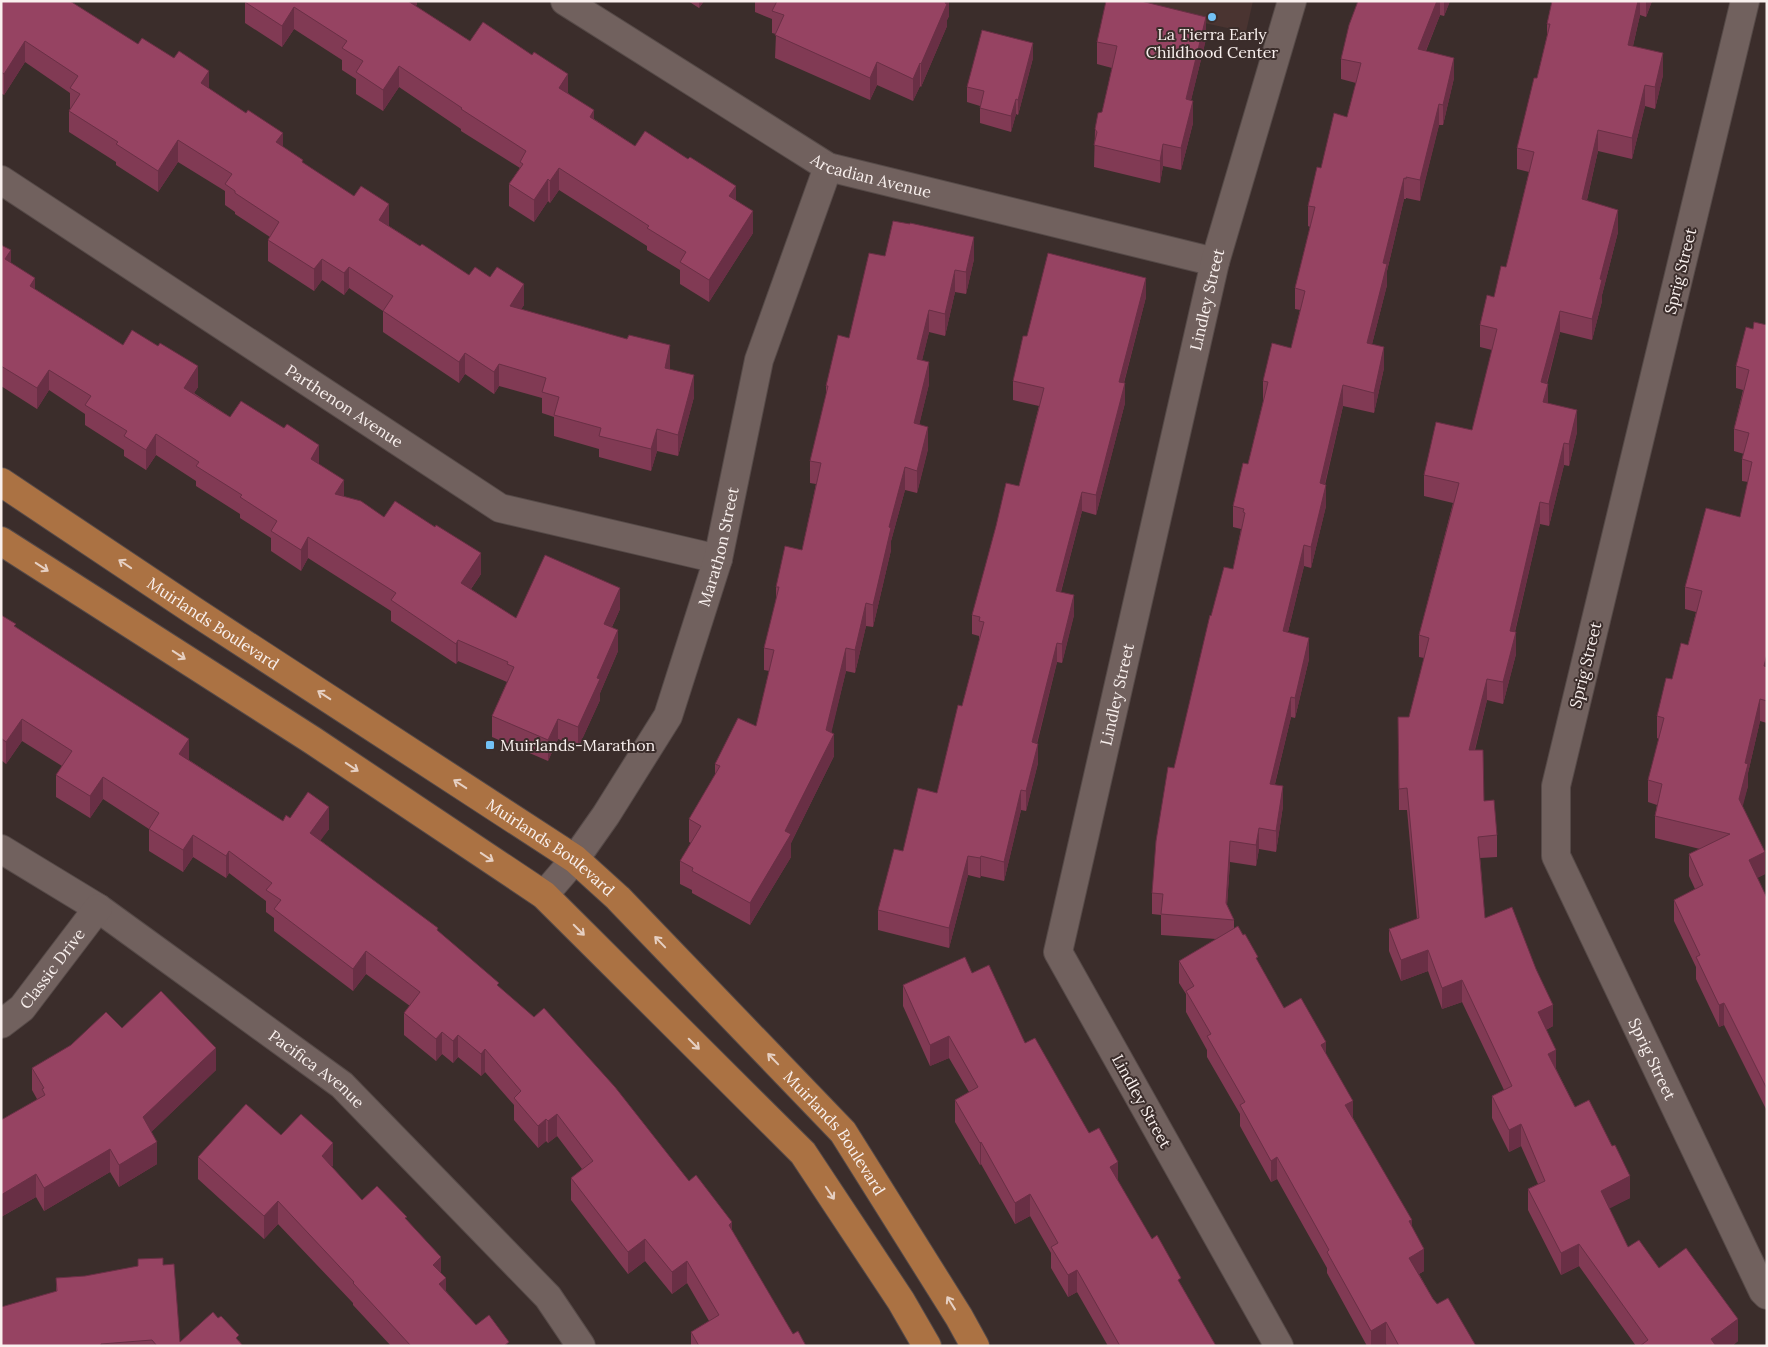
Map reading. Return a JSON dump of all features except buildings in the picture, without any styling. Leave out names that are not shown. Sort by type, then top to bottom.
[{"type":"main road","name":"Muirlands Boulevard","points":[[1,482],[186,606],[575,858],[618,898],[844,1132],[975,1346]]},
{"type":"main road","points":[[1,541],[312,740],[544,896],[803,1153],[901,1301],[926,1346]]},
{"type":"street","name":"Arcadian Avenue","points":[[565,1],[828,167],[1216,262]]},
{"type":"street","name":"Lindley Street","points":[[1279,1346],[1058,952],[1216,262],[1292,1]]},
{"type":"street","name":"Sprig Street","points":[[1745,1],[1556,786],[1556,856],[1763,1291],[1767,1295]]},
{"type":"street","name":"Marathon Street","points":[[544,896],[606,816],[668,716],[718,559],[759,360],[828,167]]},
{"type":"street","name":"Parthenon Avenue","points":[[1,180],[500,508],[718,559]]},
{"type":"street","name":"Pacifica Avenue","points":[[1,849],[98,908],[342,1085],[548,1297],[581,1346]]},
{"type":"street","name":"Classic Drive","points":[[1,1024],[22,1008],[98,908]]},
{"type":"shaded area","name":"La Tierra Early Childhood Center","points":[[1102,1],[1253,1],[1246,32]]},
{"type":"place","name":"La Tierra Early Childhood Center","points":[[1212,17]]},
{"type":"place","name":"Muirlands-Marathon","points":[[490,745]]}]
